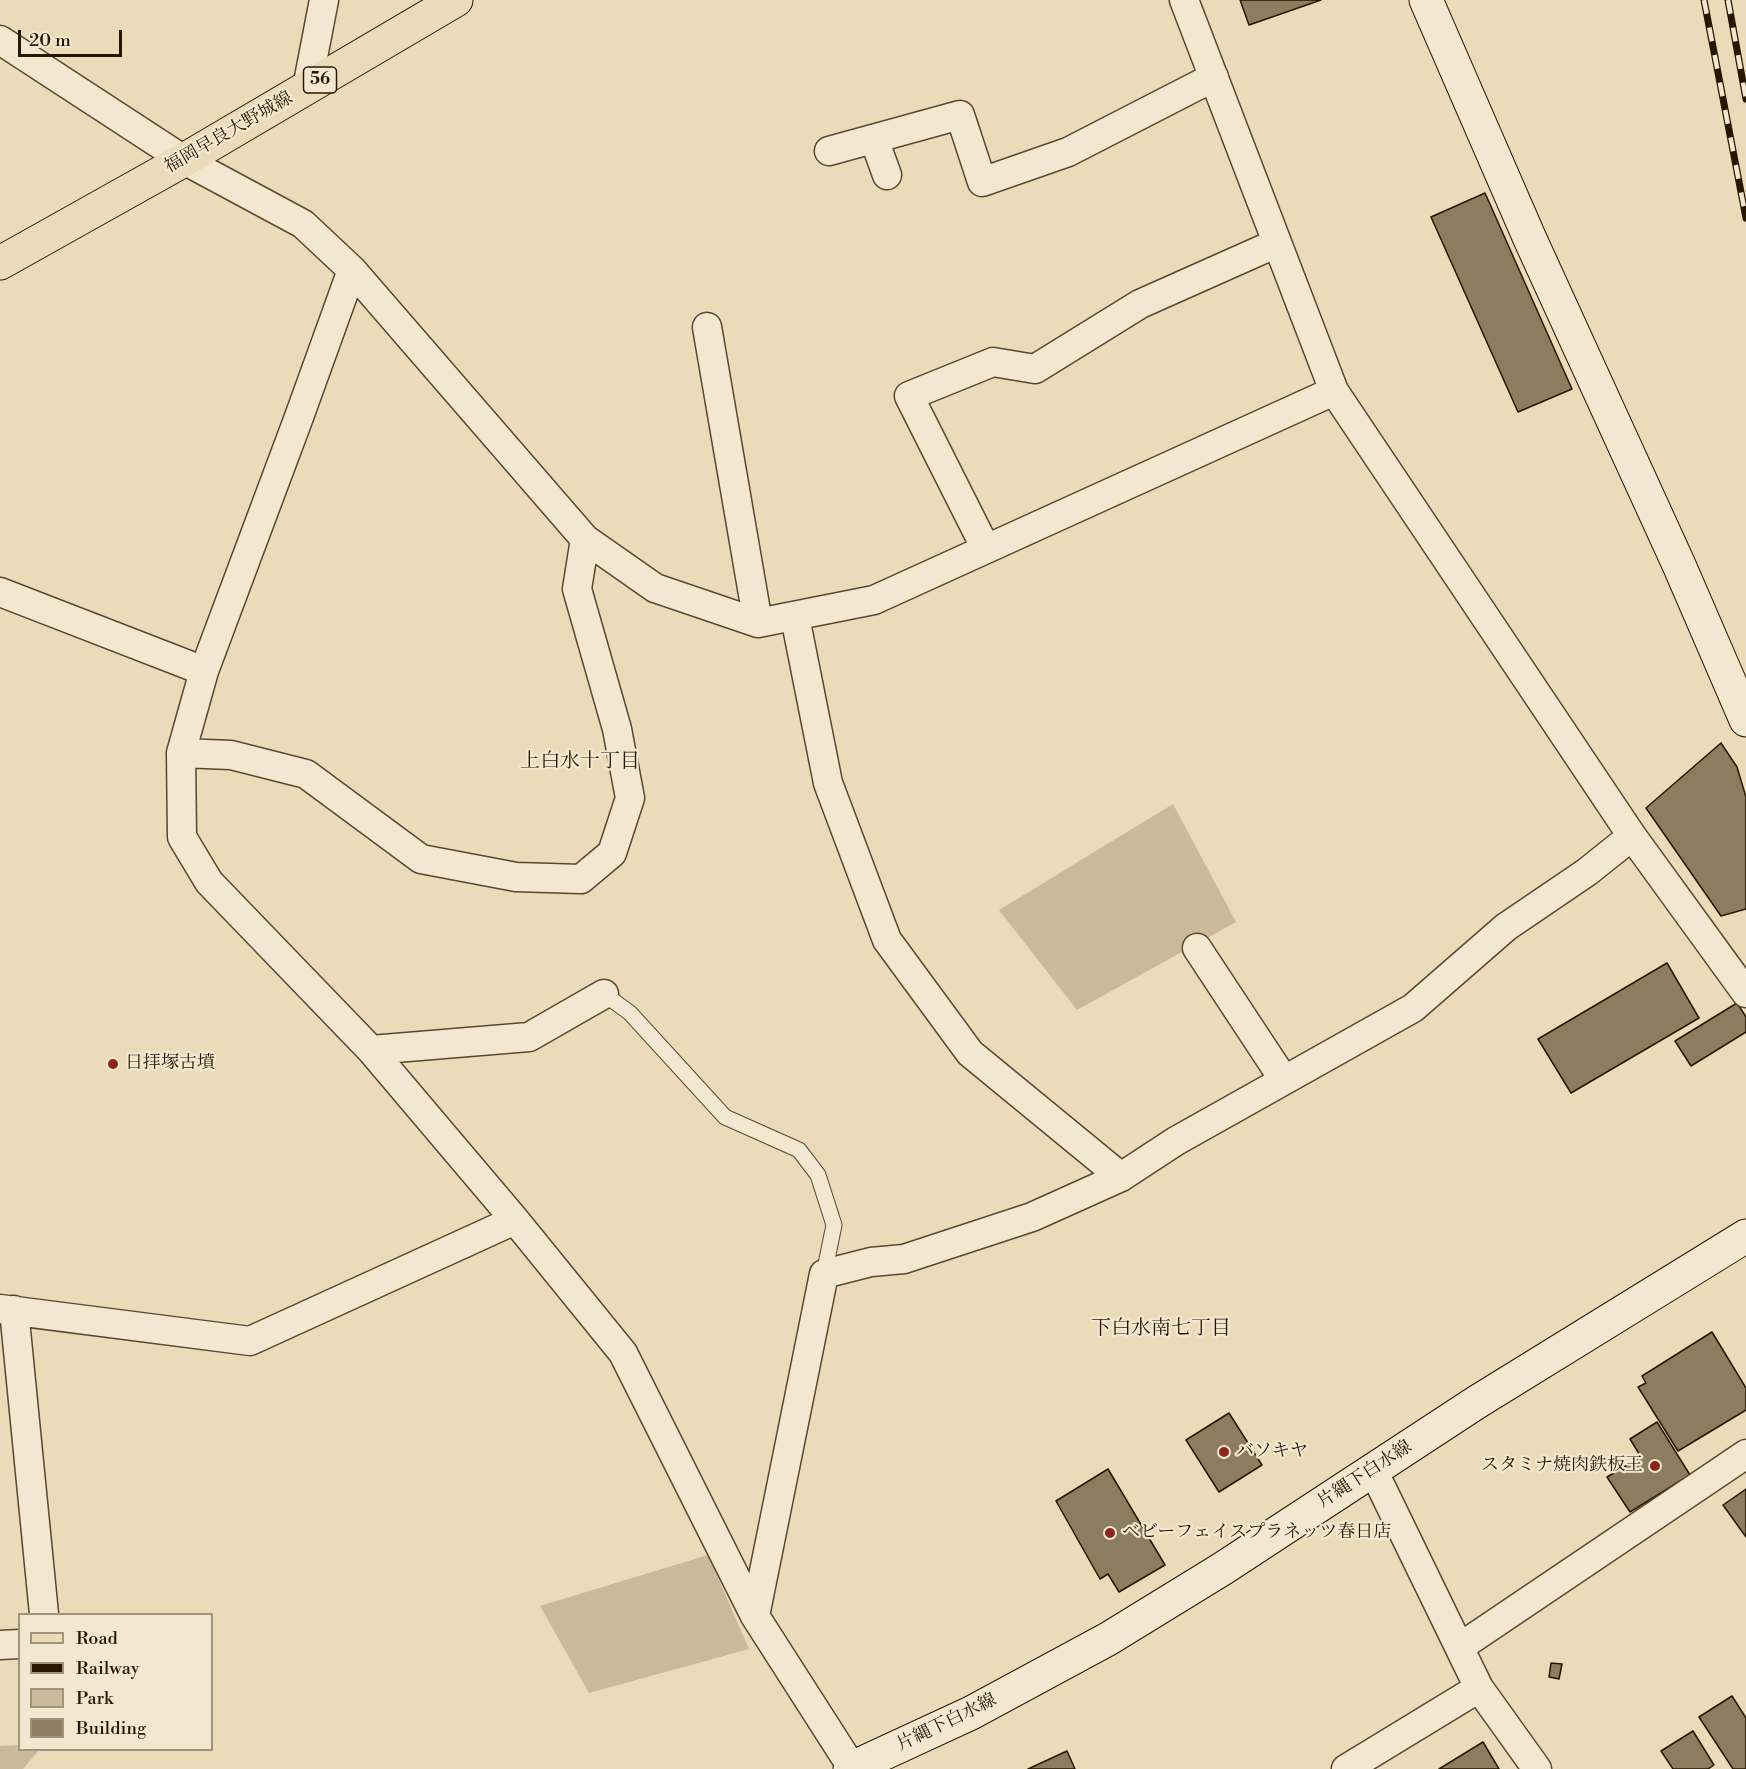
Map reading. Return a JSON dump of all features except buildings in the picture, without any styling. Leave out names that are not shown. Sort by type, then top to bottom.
[{"type":"main road","name":"福岡早良大野城線","points":[[0,263],[184,160],[456,0]]},
{"type":"main road","points":[[1426,0],[1530,239],[1680,565],[1746,720]]},
{"type":"main road","name":"片縄下白水線","points":[[852,1769],[971,1713],[1108,1639],[1222,1569],[1477,1402],[1746,1236]]},
{"type":"street","points":[[307,88],[324,0]]},
{"type":"street","points":[[1184,0],[1334,391],[1632,836],[1746,993]]},
{"type":"street","points":[[0,40],[184,160],[303,224],[351,270],[585,539],[656,588],[758,623],[874,600],[1334,391]]},
{"type":"street","points":[[829,151],[960,115],[982,182],[1068,152],[1214,77]]},
{"type":"street","points":[[874,139],[887,175]]},
{"type":"street","points":[[986,549],[909,396],[993,362],[1035,369],[1140,304],[1277,243]]},
{"type":"street","points":[[351,270],[204,671],[181,753],[182,837],[210,882],[371,1050],[515,1220],[623,1353],[755,1616],[852,1769]]},
{"type":"street","points":[[707,327],[758,623]]},
{"type":"street","points":[[181,753],[231,755],[306,774],[421,859],[516,877],[581,879],[612,853],[630,798],[617,729],[578,589],[585,539]]},
{"type":"street","points":[[0,592],[204,671]]},
{"type":"street","points":[[795,617],[828,783],[887,940],[970,1053],[1120,1177]]},
{"type":"street","points":[[755,1616],[824,1274],[870,1262],[904,1258],[1022,1220],[1120,1177],[1176,1141],[1413,1008],[1506,927],[1587,872],[1632,836]]},
{"type":"street","points":[[1197,948],[1284,1080]]},
{"type":"street","points":[[371,1050],[529,1036],[604,994]]},
{"type":"street","points":[[44,1613],[7,1310],[250,1341],[515,1220]]},
{"type":"street","points":[[1460,1647],[1746,1454]]},
{"type":"street","points":[[1373,1470],[1479,1688],[1537,1769]]},
{"type":"street","points":[[0,1645],[18,1644]]},
{"type":"street","points":[[1346,1769],[1479,1688]]},
{"type":"lane","points":[[604,994],[630,1013],[724,1117],[799,1150],[818,1175],[834,1225],[824,1274]]},
{"type":"green space","points":[[1173,804],[1236,922],[1077,1010],[999,910]]},
{"type":"green space","points":[[708,1555],[749,1649],[589,1693],[540,1606]]},
{"type":"green space","points":[[18,1745],[18,1751],[38,1751],[23,1769],[0,1769],[0,1746]]},
{"type":"railway","points":[[1704,0],[1746,218]]},
{"type":"railway","points":[[1728,0],[1746,99]]},
{"type":"place","name":"日拝塚古墳","points":[[113,1064]]},
{"type":"place","name":"バソキヤ","points":[[1224,1452]]},
{"type":"place","name":"スタミナ焼肉鉄板王","points":[[1655,1466]]},
{"type":"place","name":"ベビーフェイスプラネッツ春日店","points":[[1110,1533]]},
{"type":"district","name":"上白水十丁目","points":[[580,762]]},
{"type":"district","name":"下白水南七丁目","points":[[1161,1329]]}]
